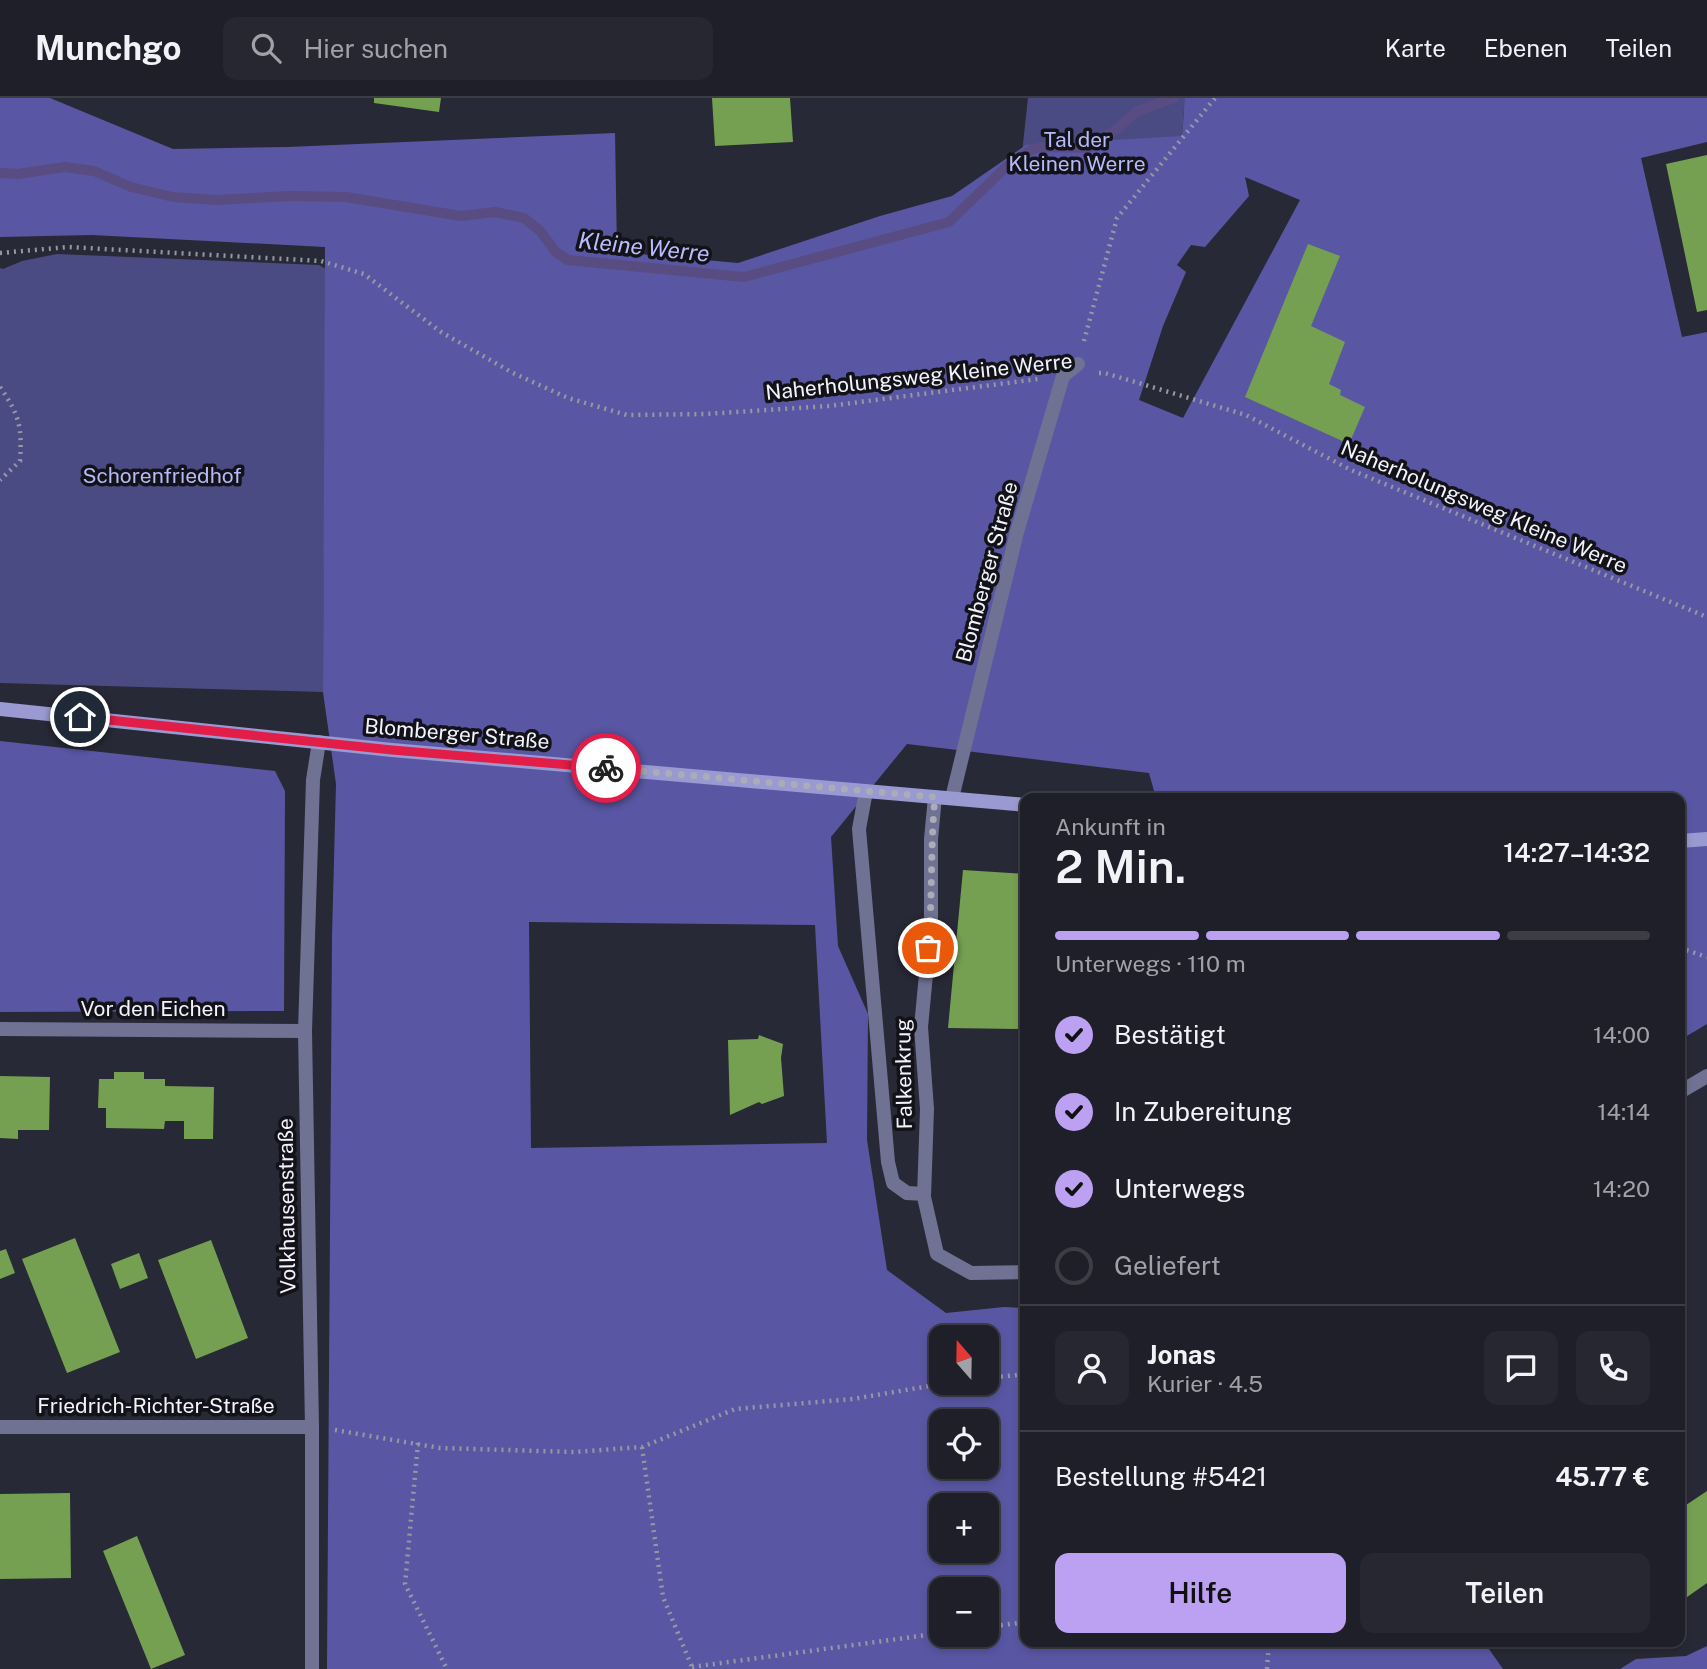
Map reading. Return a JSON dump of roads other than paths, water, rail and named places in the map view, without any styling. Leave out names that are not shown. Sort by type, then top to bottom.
[{"type":"street","name":"Blomberger Straße","points":[[952,798],[1017,532],[1063,376],[1078,364]]},
{"type":"street","name":"Blomberger Straße","points":[[0,709],[319,742],[1020,805]]},
{"type":"street","name":"Volkhausenstraße","points":[[312,1669],[312,1427],[306,1031],[313,780],[319,742]]},
{"type":"street","points":[[866,791],[859,829],[888,1162],[893,1183],[907,1194],[924,1194]]},
{"type":"street","name":"Falkenkrug","points":[[935,797],[931,839],[931,922],[921,1027],[927,1109],[924,1194],[937,1254],[971,1273],[1020,1272]]},
{"type":"street","points":[[1685,841],[1707,839]]},
{"type":"street","name":"Vor den Eichen","points":[[0,1029],[306,1031]]},
{"type":"street","points":[[1685,1089],[1707,1076]]},
{"type":"street","name":"Friedrich-Richter-Straße","points":[[0,1427],[312,1427]]},
{"type":"waterway","name":"Kleine Werre","points":[[0,173],[18,174],[65,167],[94,171],[131,187],[173,197],[217,200],[290,196],[346,197],[461,216],[495,212],[524,218],[540,231],[556,252],[568,260],[744,277],[949,222],[1007,166],[1031,150],[1042,147],[1088,148],[1118,128],[1137,111],[1174,98]]},
{"type":"park label","name":"Tal der Kleinen Werre","points":[[1077,152]]},
{"type":"park label","name":"Schorenfriedhof","points":[[162,476]]}]
